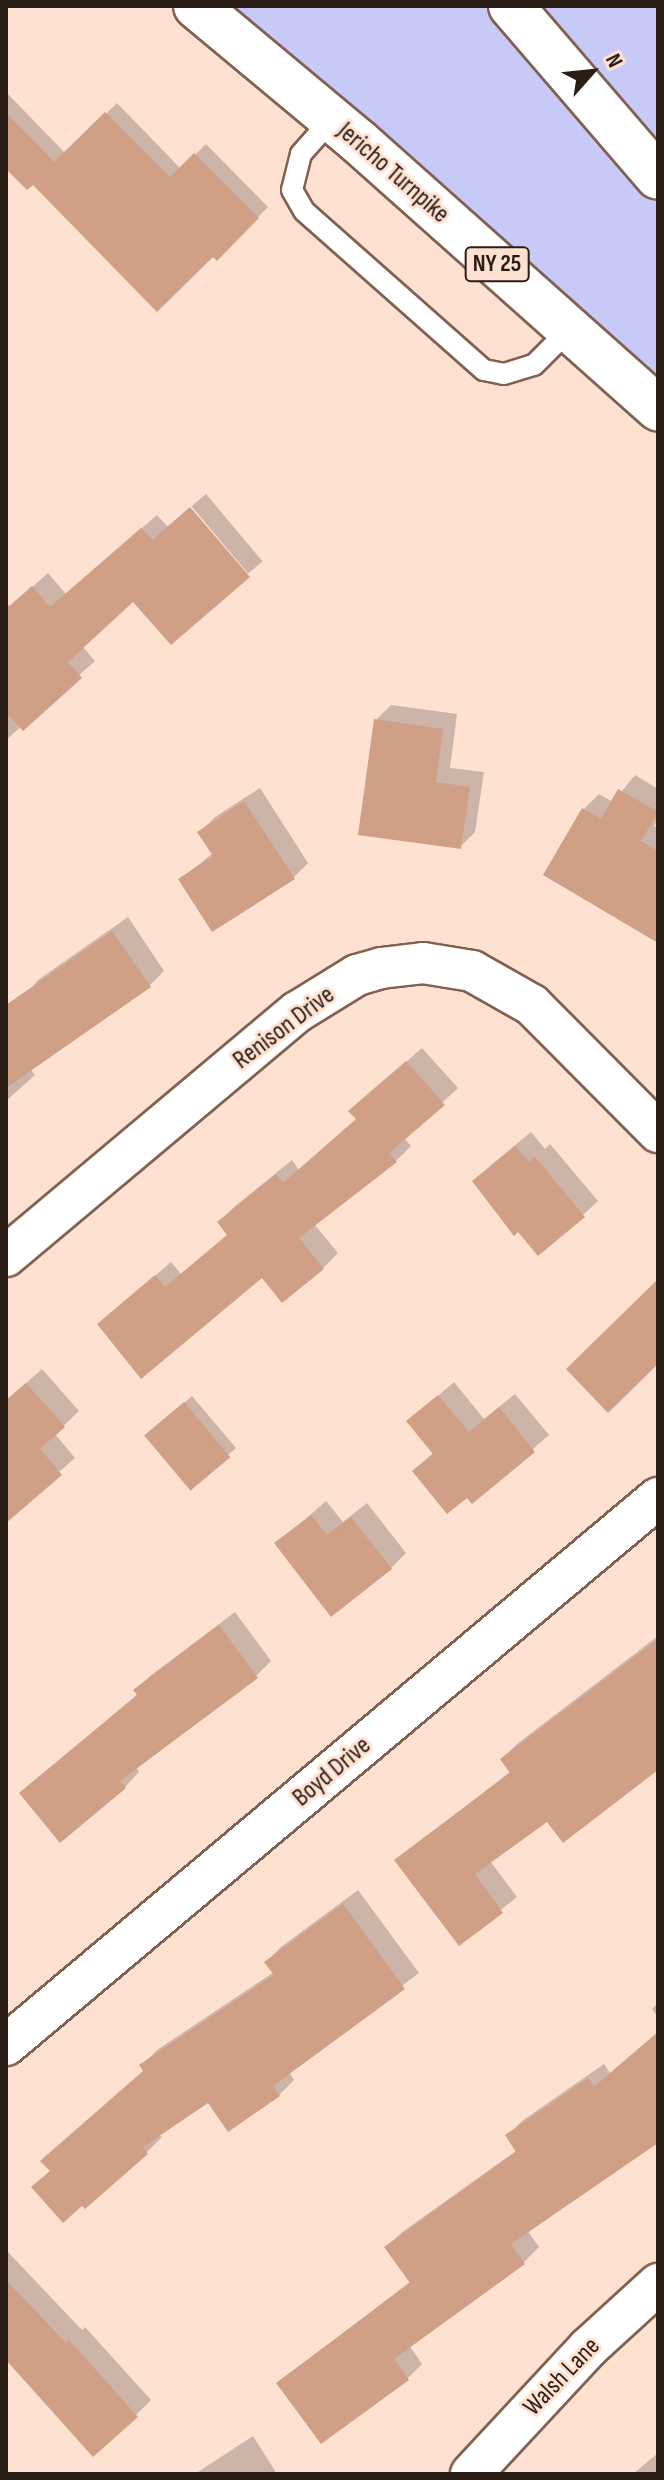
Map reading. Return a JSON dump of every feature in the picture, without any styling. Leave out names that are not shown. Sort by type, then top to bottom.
[{"type":"main road","name":"Jericho Turnpike","points":[[196,6],[332,119],[658,408]]},
{"type":"main road","points":[[511,6],[658,177]]},
{"type":"street","name":"Renison Drive","points":[[6,1256],[297,1012],[357,975],[381,968],[423,963],[472,971],[532,1005],[658,1132]]},
{"type":"street","name":"Boyd Drive","points":[[6,2045],[658,1498]]},
{"type":"street","name":"Walsh Lane","points":[[471,2474],[588,2348],[658,2284]]},
{"type":"lane","points":[[332,119],[301,154],[292,190],[304,211],[484,370],[504,374],[534,365],[570,329]]},
{"type":"shaded area","points":[[196,6],[658,6],[658,408]]},
{"type":"building","points":[[105,112],[170,177],[194,153],[259,218],[217,261],[213,257],[157,312],[33,185],[27,190],[6,169],[6,113],[54,162]]},
{"type":"building","points":[[190,507],[250,577],[171,645],[133,602],[68,662],[82,678],[23,731],[6,713],[6,609],[32,586],[50,607],[141,528],[152,540]]},
{"type":"building","points":[[374,719],[443,729],[436,782],[470,787],[461,849],[358,835]]},
{"type":"building","points":[[618,789],[658,812],[641,841],[658,851],[658,943],[543,875],[582,808],[601,819]]},
{"type":"building","points":[[244,801],[295,879],[212,932],[178,879],[213,856],[197,832]]},
{"type":"building","points":[[112,931],[151,987],[6,1088],[6,1005]]},
{"type":"building","points":[[406,1061],[445,1105],[389,1153],[397,1162],[299,1238],[324,1269],[282,1303],[262,1278],[141,1379],[97,1324],[155,1275],[165,1287],[227,1235],[217,1222],[276,1174],[283,1183],[356,1119],[348,1111]]},
{"type":"building","points":[[515,1146],[529,1162],[535,1157],[585,1217],[538,1256],[518,1232],[514,1236],[472,1181]]},
{"type":"building","points":[[658,1279],[658,1364],[608,1413],[566,1369]]},
{"type":"building","points":[[26,1383],[65,1427],[40,1449],[62,1475],[6,1523],[6,1400]]},
{"type":"building","points":[[438,1395],[469,1432],[499,1407],[535,1452],[472,1504],[467,1498],[447,1514],[412,1471],[433,1454],[406,1421]]},
{"type":"building","points":[[184,1402],[230,1457],[190,1491],[144,1435]]},
{"type":"building","points":[[311,1515],[327,1535],[351,1517],[392,1569],[331,1617],[274,1543]]},
{"type":"building","points":[[219,1625],[258,1678],[120,1781],[126,1788],[60,1843],[19,1793],[137,1695],[133,1690]]},
{"type":"building","points":[[658,1639],[658,1770],[563,1843],[547,1822],[475,1874],[503,1913],[459,1946],[394,1860],[510,1773],[500,1759]]},
{"type":"building","points":[[343,1904],[405,1989],[273,2086],[280,2096],[228,2132],[208,2103],[143,2147],[148,2154],[85,2209],[82,2206],[63,2223],[31,2187],[50,2171],[40,2161],[143,2071],[139,2065],[274,1975],[264,1962]]},
{"type":"building","points":[[658,2032],[658,2143],[511,2244],[525,2264],[394,2359],[409,2380],[321,2444],[276,2383],[410,2283],[384,2247],[516,2152],[505,2135],[588,2078],[594,2087]]},
{"type":"building","points":[[6,2280],[66,2343],[69,2340],[138,2417],[93,2457],[6,2360]]}]
